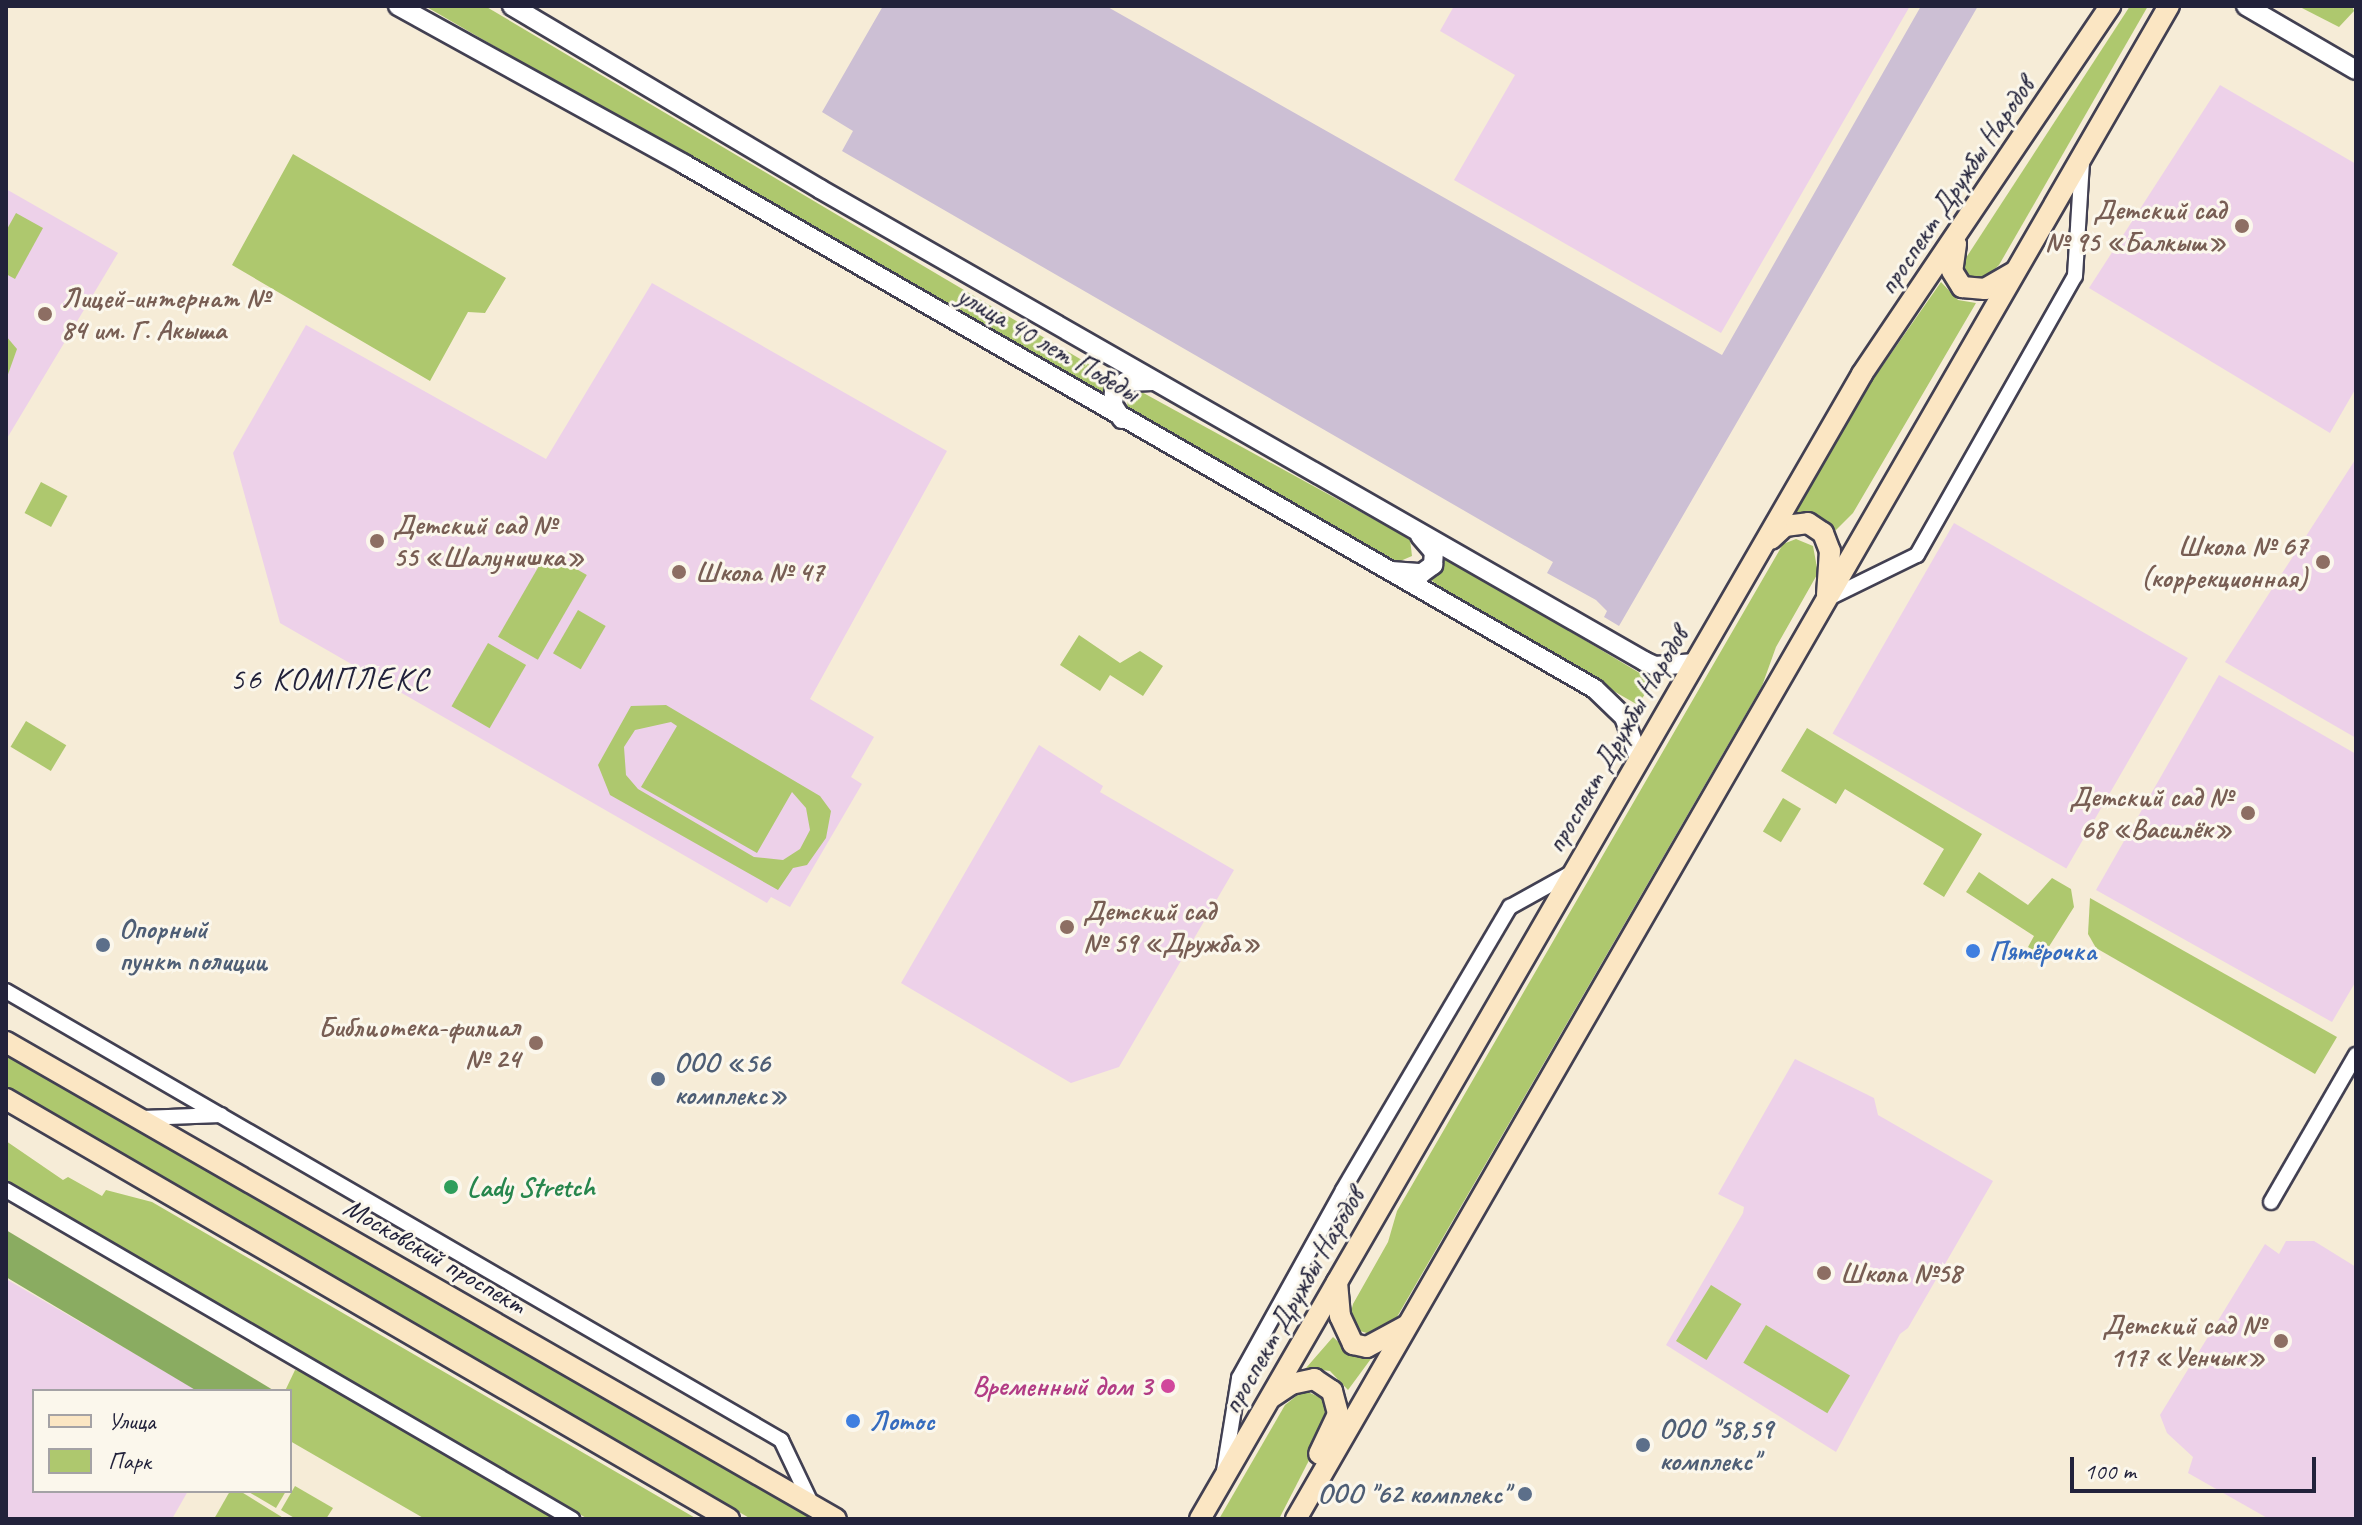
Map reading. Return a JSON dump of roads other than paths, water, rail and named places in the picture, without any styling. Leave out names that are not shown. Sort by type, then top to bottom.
[{"type":"main road","name":"проспект Дружбы Народов","points":[[1200,1519],[1862,374],[1958,236],[2110,6]]},
{"type":"main road","points":[[1297,1516],[2169,6]]},
{"type":"main road","points":[[1958,236],[1952,271],[1962,287],[1985,289],[2016,271]]},
{"type":"main road","points":[[1761,549],[1785,526],[1808,523],[1823,533],[1830,551],[1827,599]]},
{"type":"main road","name":"Московский проспект","points":[[6,1042],[836,1519]]},
{"type":"main road","points":[[6,1099],[729,1519]]},
{"type":"main road","points":[[1337,1282],[1340,1316],[1353,1344],[1367,1347],[1408,1325]]},
{"type":"main road","points":[[1268,1400],[1291,1384],[1314,1379],[1332,1391],[1338,1414],[1308,1477],[1297,1516]]},
{"type":"street","name":"улица 40 лет Победы","points":[[398,6],[684,164],[1610,700],[1631,730],[1639,759]]},
{"type":"street","name":"улица 40 лет Победы","points":[[512,6],[1153,381],[1644,661],[1655,666],[1695,663]]},
{"type":"street","points":[[2246,6],[2356,70]]},
{"type":"street","points":[[1827,599],[1917,555],[1932,530],[2075,276],[2082,156]]},
{"type":"street","points":[[1122,419],[1113,405],[1114,391],[1125,382],[1153,381]]},
{"type":"street","points":[[1384,571],[1422,573],[1433,565],[1434,552],[1413,527]]},
{"type":"street","points":[[1223,1479],[1239,1378],[1343,1190],[1510,907],[1571,873]]},
{"type":"street","points":[[6,991],[781,1440],[812,1506]]},
{"type":"street","points":[[2271,1202],[2356,1055]]},
{"type":"street","points":[[138,1118],[221,1115]]},
{"type":"street","points":[[6,1190],[572,1519]]},
{"type":"place","name":"Детский сад № 95 «Балкыш»","points":[[2242,226]]},
{"type":"place","name":"Лицей-интернат № 84 им. Г. Акыша","points":[[45,314]]},
{"type":"place","name":"Детский сад № 55 «Шалунишка»","points":[[377,541]]},
{"type":"place","name":"Школа № 67 (коррекционная)","points":[[2323,562]]},
{"type":"place","name":"Школа № 47","points":[[679,572]]},
{"type":"place","name":"Детский сад № 68 «Василёк»","points":[[2248,813]]},
{"type":"place","name":"Детский сад № 59 «Дружба»","points":[[1067,927]]},
{"type":"place","name":"Опорный пункт полиции","points":[[103,945]]},
{"type":"place","name":"Пятёрочка","points":[[1973,951]]},
{"type":"place","name":"Библиотека-филиал № 24","points":[[536,1043]]},
{"type":"place","name":"ООО «56 комплекс»","points":[[658,1079]]},
{"type":"place","name":"Lady Stretch","points":[[451,1187]]},
{"type":"place","name":"Школа №58","points":[[1824,1273]]},
{"type":"place","name":"Детский сад № 117 «Уенчык»","points":[[2281,1341]]},
{"type":"place","name":"Временный дом 3","points":[[1168,1386]]},
{"type":"place","name":"Лотос","points":[[853,1421]]},
{"type":"place","name":"ООО \"58,59 комплекс\"","points":[[1643,1445]]},
{"type":"place","name":"ООО \"62 комплекс\"","points":[[1525,1494]]},
{"type":"district","name":"56 КОМПЛЕКС","points":[[330,679]]}]
